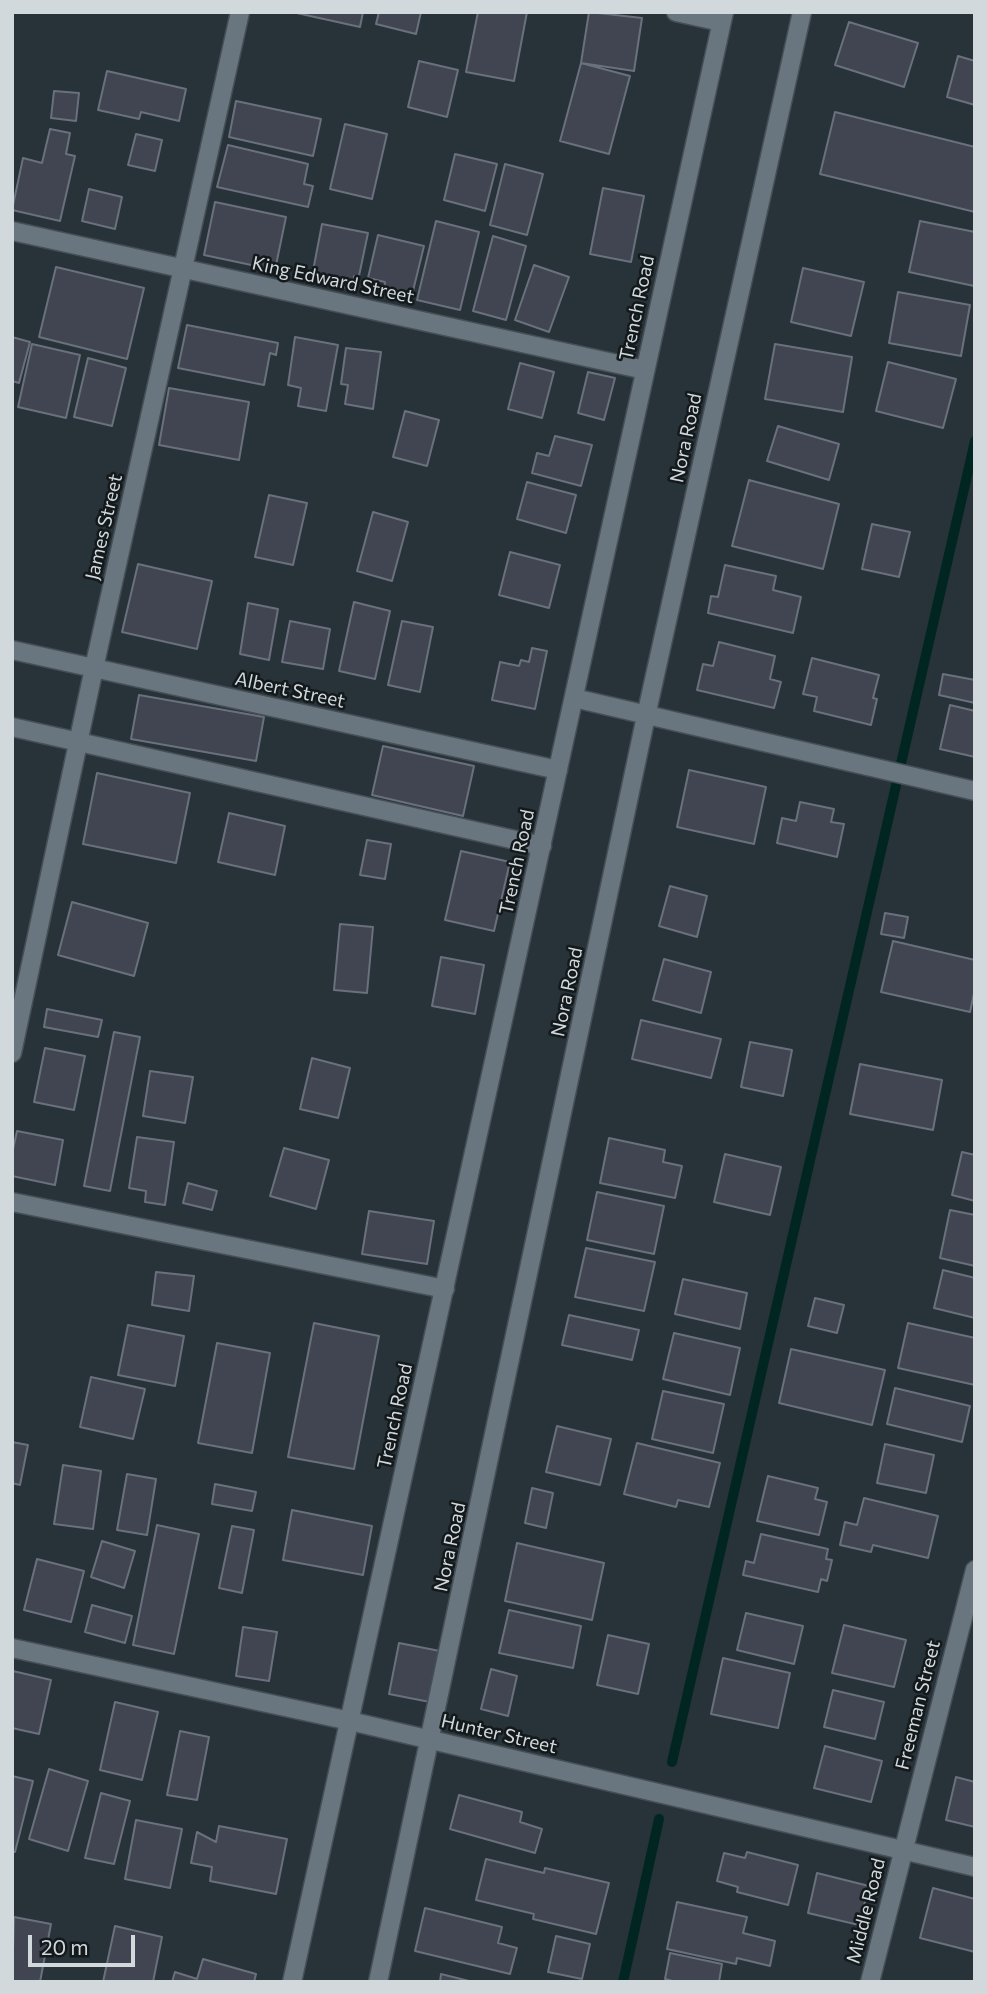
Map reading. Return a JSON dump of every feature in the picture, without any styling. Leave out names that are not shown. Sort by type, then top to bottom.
[{"type":"street","name":"James Street","points":[[12,1053],[94,668],[240,12]]},
{"type":"street","points":[[676,12],[722,17]]},
{"type":"street","name":"Nora Road","points":[[379,1982],[646,716],[802,12]]},
{"type":"street","name":"Trench Road","points":[[292,1982],[722,17]]},
{"type":"street","name":"King Edward Street","points":[[12,231],[645,370]]},
{"type":"street","name":"Albert Street","points":[[12,650],[558,770]]},
{"type":"street","points":[[574,698],[975,791]]},
{"type":"street","points":[[12,727],[542,846]]},
{"type":"street","points":[[12,1202],[445,1289]]},
{"type":"street","name":"Freeman Street","points":[[902,1850],[975,1570]]},
{"type":"street","name":"Hunter Street","points":[[12,1648],[350,1721],[975,1867]]},
{"type":"street","name":"Middle Road","points":[[870,1982],[902,1850]]},
{"type":"building","points":[[292,12],[363,12],[360,27]]},
{"type":"building","points":[[379,12],[421,12],[416,34],[376,24]]},
{"type":"building","points":[[478,12],[527,12],[514,81],[466,72]]},
{"type":"building","points":[[589,12],[642,18],[634,71],[581,63]]},
{"type":"building","points":[[849,22],[918,43],[904,87],[835,65]]},
{"type":"building","points":[[958,56],[975,61],[975,105],[947,97]]},
{"type":"building","points":[[419,61],[458,70],[447,117],[408,107]]},
{"type":"building","points":[[581,63],[630,76],[609,154],[560,141]]},
{"type":"building","points":[[107,71],[186,89],[179,121],[141,112],[139,119],[98,110]]},
{"type":"building","points":[[54,91],[79,93],[76,121],[51,118]]},
{"type":"building","points":[[236,101],[321,119],[313,156],[229,137]]},
{"type":"building","points":[[835,112],[975,147],[975,212],[820,174]]},
{"type":"building","points":[[345,124],[387,134],[372,199],[330,189]]},
{"type":"building","points":[[50,129],[70,133],[66,154],[75,156],[60,221],[12,210],[23,158],[42,163]]},
{"type":"building","points":[[136,134],[162,140],[155,171],[128,165]]},
{"type":"building","points":[[228,145],[308,164],[304,184],[313,186],[308,207],[217,187]]},
{"type":"building","points":[[455,154],[497,164],[485,211],[444,200]]},
{"type":"building","points":[[505,164],[543,174],[527,235],[490,225]]},
{"type":"building","points":[[603,188],[644,196],[631,262],[590,254]]},
{"type":"building","points":[[89,189],[122,197],[115,229],[82,221]]},
{"type":"building","points":[[215,202],[286,217],[275,270],[204,255]]},
{"type":"building","points":[[436,221],[479,232],[460,310],[417,300]]},
{"type":"building","points":[[920,221],[975,232],[974,286],[909,272]]},
{"type":"building","points":[[322,224],[368,233],[359,276],[354,276],[352,289],[328,284],[328,279],[312,276]]},
{"type":"building","points":[[378,235],[424,246],[412,295],[384,289],[385,282],[368,278]]},
{"type":"building","points":[[493,236],[526,246],[506,320],[473,311]]},
{"type":"building","points":[[534,265],[569,277],[549,332],[515,320]]},
{"type":"building","points":[[56,267],[144,288],[127,359],[39,337]]},
{"type":"building","points":[[803,268],[864,282],[851,336],[791,322]]},
{"type":"building","points":[[898,292],[970,305],[961,356],[889,343]]},
{"type":"building","points":[[187,325],[278,343],[276,355],[270,353],[264,385],[178,368]]},
{"type":"building","points":[[12,337],[30,342],[19,383],[12,381]]},
{"type":"building","points":[[295,337],[338,345],[326,411],[298,406],[301,388],[288,385]]},
{"type":"building","points":[[32,344],[80,355],[66,418],[18,407]]},
{"type":"building","points":[[775,344],[852,357],[843,412],[765,399]]},
{"type":"building","points":[[346,348],[381,352],[373,409],[345,404],[348,385],[341,384]]},
{"type":"building","points":[[88,358],[126,368],[112,426],[74,417]]},
{"type":"building","points":[[888,362],[956,379],[943,428],[876,411]]},
{"type":"building","points":[[520,363],[554,372],[542,418],[508,409]]},
{"type":"building","points":[[588,372],[615,378],[604,420],[578,413]]},
{"type":"building","points":[[169,388],[249,402],[239,460],[159,445]]},
{"type":"building","points":[[405,411],[439,420],[427,466],[393,457]]},
{"type":"building","points":[[778,426],[839,444],[829,480],[767,461]]},
{"type":"building","points":[[555,436],[592,445],[581,486],[532,473],[537,453],[549,456]]},
{"type":"building","points":[[749,480],[839,504],[823,569],[732,546]]},
{"type":"building","points":[[527,482],[576,495],[566,533],[517,519]]},
{"type":"building","points":[[269,495],[307,503],[293,565],[255,557]]},
{"type":"building","points":[[373,512],[408,522],[392,581],[357,571]]},
{"type":"building","points":[[872,524],[910,532],[899,577],[862,569]]},
{"type":"building","points":[[510,552],[560,565],[549,608],[499,595]]},
{"type":"building","points":[[138,564],[212,581],[197,649],[122,632]]},
{"type":"building","points":[[725,565],[776,576],[773,590],[801,597],[793,633],[708,613],[711,596],[718,597]]},
{"type":"building","points":[[354,602],[390,611],[375,679],[339,671]]},
{"type":"building","points":[[248,603],[278,609],[269,660],[240,654]]},
{"type":"building","points":[[290,621],[330,629],[323,669],[282,662]]},
{"type":"building","points":[[402,621],[433,627],[420,692],[388,685]]},
{"type":"building","points":[[719,642],[775,656],[770,679],[781,682],[774,708],[697,690],[703,664],[713,666]]},
{"type":"building","points":[[532,648],[547,651],[535,709],[492,700],[500,662],[519,666],[521,660],[529,662]]},
{"type":"building","points":[[812,658],[879,675],[873,698],[877,699],[871,725],[814,711],[817,697],[803,694]]},
{"type":"building","points":[[943,674],[975,680],[975,703],[939,695]]},
{"type":"building","points":[[139,695],[264,717],[256,761],[131,739]]},
{"type":"building","points":[[950,705],[975,711],[975,757],[940,749]]},
{"type":"building","points":[[383,746],[474,766],[463,816],[372,795]]},
{"type":"building","points":[[689,770],[766,787],[754,844],[677,827]]},
{"type":"building","points":[[97,773],[190,793],[176,863],[83,844]]},
{"type":"building","points":[[800,802],[834,809],[831,822],[844,824],[837,857],[777,843],[782,818],[796,821]]},
{"type":"building","points":[[229,813],[285,826],[275,875],[218,862]]},
{"type":"building","points":[[367,840],[391,844],[385,879],[360,875]]},
{"type":"building","points":[[461,851],[510,862],[494,931],[445,920]]},
{"type":"building","points":[[670,886],[707,896],[697,937],[659,926]]},
{"type":"building","points":[[72,902],[148,923],[134,976],[58,955]]},
{"type":"building","points":[[885,913],[908,917],[904,938],[881,934]]},
{"type":"building","points":[[340,924],[373,927],[367,993],[334,990]]},
{"type":"building","points":[[893,941],[975,960],[975,989],[970,1012],[881,992]]},
{"type":"building","points":[[441,957],[484,965],[475,1014],[432,1006]]},
{"type":"building","points":[[664,959],[711,972],[701,1013],[653,1000]]},
{"type":"building","points":[[47,1009],[102,1020],[98,1037],[44,1027]]},
{"type":"building","points":[[641,1020],[721,1039],[711,1078],[632,1059]]},
{"type":"building","points":[[114,1032],[140,1037],[110,1191],[84,1186]]},
{"type":"building","points":[[750,1042],[792,1050],[783,1096],[741,1087]]},
{"type":"building","points":[[45,1048],[85,1056],[74,1110],[34,1102]]},
{"type":"building","points":[[312,1058],[350,1068],[338,1118],[300,1109]]},
{"type":"building","points":[[860,1064],[942,1080],[933,1130],[850,1114]]},
{"type":"building","points":[[150,1071],[193,1077],[185,1123],[143,1116]]},
{"type":"building","points":[[17,1131],[63,1140],[55,1185],[12,1176],[12,1154]]},
{"type":"building","points":[[137,1137],[174,1142],[165,1205],[145,1202],[146,1191],[129,1188]]},
{"type":"building","points":[[609,1138],[665,1150],[663,1162],[682,1166],[675,1198],[600,1183]]},
{"type":"building","points":[[284,1148],[329,1160],[316,1209],[270,1196]]},
{"type":"building","points":[[962,1152],[975,1155],[975,1201],[952,1195]]},
{"type":"building","points":[[725,1154],[781,1167],[770,1215],[714,1202]]},
{"type":"building","points":[[188,1183],[217,1191],[212,1210],[183,1203]]},
{"type":"building","points":[[597,1192],[664,1206],[654,1254],[587,1240]]},
{"type":"building","points":[[950,1210],[975,1215],[975,1266],[940,1258]]},
{"type":"building","points":[[369,1211],[434,1221],[427,1264],[362,1254]]},
{"type":"building","points":[[586,1248],[655,1262],[644,1311],[575,1297]]},
{"type":"building","points":[[943,1270],[975,1278],[975,1318],[934,1308]]},
{"type":"building","points":[[156,1272],[194,1276],[189,1311],[152,1305]]},
{"type":"building","points":[[683,1279],[747,1293],[740,1329],[675,1314]]},
{"type":"building","points":[[815,1298],[844,1305],[837,1333],[808,1326]]},
{"type":"building","points":[[569,1315],[639,1330],[632,1360],[562,1345]]},
{"type":"building","points":[[314,1323],[379,1336],[354,1469],[288,1457]]},
{"type":"building","points":[[908,1323],[975,1338],[975,1385],[898,1368]]},
{"type":"building","points":[[128,1325],[184,1336],[175,1386],[118,1375]]},
{"type":"building","points":[[674,1333],[740,1348],[730,1395],[663,1379]]},
{"type":"building","points":[[217,1343],[270,1353],[252,1453],[198,1443]]},
{"type":"building","points":[[791,1349],[885,1370],[872,1425],[779,1403]]},
{"type":"building","points":[[91,1377],[145,1389],[133,1439],[80,1427]]},
{"type":"building","points":[[895,1388],[970,1406],[962,1442],[887,1424]]},
{"type":"building","points":[[663,1391],[724,1404],[713,1453],[652,1439]]},
{"type":"building","points":[[557,1426],[611,1439],[600,1485],[546,1472]]},
{"type":"building","points":[[12,1442],[28,1445],[20,1485],[12,1483]]},
{"type":"building","points":[[637,1443],[720,1463],[709,1507],[678,1500],[676,1507],[624,1494]]},
{"type":"building","points":[[885,1444],[934,1455],[926,1493],[877,1483]]},
{"type":"building","points":[[63,1465],[101,1471],[93,1529],[54,1524]]},
{"type":"building","points":[[127,1474],[156,1479],[147,1535],[117,1530]]},
{"type":"building","points":[[768,1476],[818,1488],[815,1499],[827,1502],[819,1535],[757,1521]]},
{"type":"building","points":[[215,1484],[256,1492],[252,1511],[212,1504]]},
{"type":"building","points":[[532,1488],[553,1493],[546,1528],[525,1523]]},
{"type":"building","points":[[864,1498],[938,1516],[928,1558],[873,1545],[871,1552],[840,1545],[845,1522],[857,1525]]},
{"type":"building","points":[[292,1510],[372,1526],[363,1575],[283,1560]]},
{"type":"building","points":[[157,1525],[199,1534],[174,1654],[133,1645]]},
{"type":"building","points":[[232,1526],[254,1530],[242,1593],[219,1588]]},
{"type":"building","points":[[761,1534],[828,1549],[826,1559],[832,1560],[827,1581],[821,1579],[818,1592],[743,1575],[746,1561],[754,1563]]},
{"type":"building","points":[[102,1541],[135,1551],[124,1588],[91,1577]]},
{"type":"building","points":[[517,1543],[604,1563],[592,1620],[505,1601]]},
{"type":"building","points":[[37,1559],[84,1571],[71,1622],[24,1610]]},
{"type":"building","points":[[92,1605],[132,1616],[125,1643],[85,1632]]},
{"type":"building","points":[[509,1610],[581,1626],[573,1668],[499,1653]]},
{"type":"building","points":[[746,1613],[803,1626],[794,1664],[737,1650]]},
{"type":"building","points":[[844,1625],[906,1640],[894,1687],[832,1673]]},
{"type":"building","points":[[243,1627],[277,1632],[269,1681],[236,1676]]},
{"type":"building","points":[[608,1635],[649,1644],[638,1694],[597,1685]]},
{"type":"building","points":[[399,1643],[445,1652],[435,1703],[389,1694]]},
{"type":"building","points":[[723,1658],[790,1673],[778,1728],[711,1714]]},
{"type":"building","points":[[491,1669],[517,1676],[508,1716],[481,1709]]},
{"type":"building","points":[[13,1671],[51,1680],[39,1734],[12,1728]]},
{"type":"building","points":[[833,1690],[884,1702],[875,1739],[824,1727]]},
{"type":"building","points":[[115,1702],[158,1712],[142,1780],[100,1770]]},
{"type":"building","points":[[180,1731],[209,1737],[197,1800],[167,1795]]},
{"type":"building","points":[[825,1746],[882,1761],[871,1802],[814,1788]]},
{"type":"building","points":[[49,1769],[88,1781],[68,1851],[29,1839]]},
{"type":"building","points":[[12,1776],[33,1781],[15,1852],[12,1852]]},
{"type":"building","points":[[956,1777],[975,1782],[975,1827],[946,1820]]},
{"type":"building","points":[[101,1793],[130,1801],[114,1864],[85,1858]]},
{"type":"building","points":[[459,1795],[522,1812],[520,1822],[542,1829],[535,1853],[450,1829]]},
{"type":"building","points":[[136,1820],[182,1829],[170,1888],[125,1879]]},
{"type":"building","points":[[219,1826],[287,1839],[276,1894],[210,1881],[212,1867],[191,1863],[197,1832],[216,1842]]},
{"type":"building","points":[[747,1852],[798,1865],[788,1905],[737,1892],[738,1887],[717,1881],[724,1853],[745,1858]]},
{"type":"building","points":[[486,1859],[544,1873],[545,1868],[609,1883],[596,1934],[533,1919],[534,1914],[476,1900]]},
{"type":"building","points":[[817,1873],[869,1886],[859,1925],[808,1913]]},
{"type":"building","points":[[933,1888],[975,1899],[975,1952],[920,1938]]},
{"type":"building","points":[[677,1902],[747,1917],[743,1933],[775,1941],[770,1966],[737,1958],[736,1964],[667,1949]]},
{"type":"building","points":[[425,1908],[502,1927],[498,1943],[517,1948],[510,1974],[415,1951]]},
{"type":"building","points":[[14,1917],[51,1924],[40,1982],[12,1982]]},
{"type":"building","points":[[115,1926],[162,1937],[153,1982],[103,1982]]},
{"type":"building","points":[[556,1936],[590,1944],[582,1979],[548,1972]]},
{"type":"building","points":[[670,1953],[722,1964],[719,1982],[676,1982],[665,1979]]},
{"type":"building","points":[[203,1959],[256,1974],[254,1982],[172,1982],[175,1972],[197,1979]]},
{"type":"building","points":[[441,1974],[473,1982],[440,1982]]},
{"type":"waterway","points":[[672,1762],[975,441]]},
{"type":"waterway","points":[[623,1982],[659,1819]]}]
